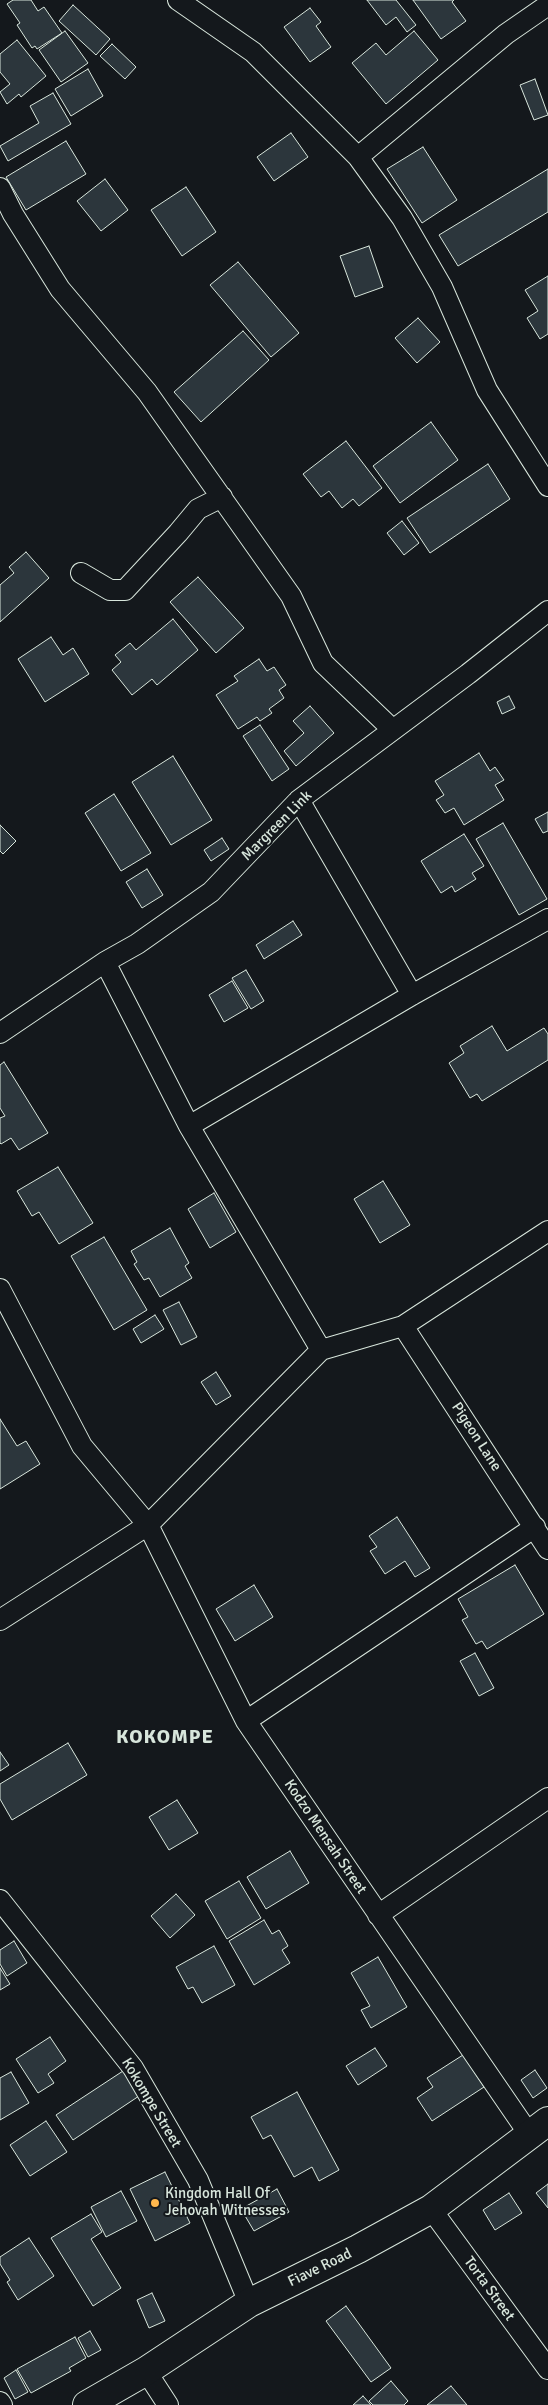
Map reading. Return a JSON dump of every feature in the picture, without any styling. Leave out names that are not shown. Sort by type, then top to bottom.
[{"type":"street","points":[[178,0],[253,52],[358,157],[402,218],[442,287],[487,390],[548,486]]},
{"type":"street","points":[[358,157],[506,34],[548,5]]},
{"type":"street","points":[[0,188],[13,214],[60,289],[147,392],[291,596],[323,664],[394,730]]},
{"type":"street","points":[[81,573],[110,590],[126,590],[198,509],[222,497]]},
{"type":"street","name":"Margreen Link","points":[[0,1033],[105,962],[137,944],[211,892],[299,800],[394,730],[548,611]]},
{"type":"street","points":[[299,800],[412,995]]},
{"type":"street","points":[[189,1126],[412,995],[548,918]]},
{"type":"street","points":[[105,962],[189,1126],[320,1350]]},
{"type":"street","points":[[0,1620],[148,1525],[320,1350],[403,1326],[548,1231]]},
{"type":"street","name":"Kodzo Mensah Street","points":[[0,1289],[82,1446],[148,1525],[246,1721],[378,1915],[538,2128]]},
{"type":"street","name":"Pigeon Lane","points":[[403,1326],[548,1549]]},
{"type":"street","points":[[246,1721],[535,1527]]},
{"type":"street","points":[[378,1915],[548,1798]]},
{"type":"street","name":"Kokompe Street","points":[[0,1900],[133,2068],[198,2180],[249,2304]]},
{"type":"street","name":"Fiave Road","points":[[87,2405],[146,2371],[249,2304],[358,2249],[431,2208],[538,2128]]},
{"type":"street","name":"Torta Street","points":[[431,2208],[548,2368]]},
{"type":"street","points":[[146,2371],[168,2405]]},
{"type":"building","points":[[13,0],[31,0],[38,11],[44,7],[62,33],[37,49],[35,46],[32,48],[17,25],[20,23],[7,4]]},
{"type":"building","points":[[367,0],[396,0],[416,25],[407,32],[396,17],[386,25]]},
{"type":"building","points":[[413,0],[454,0],[452,2],[466,21],[441,39]]},
{"type":"building","points":[[73,5],[110,39],[96,55],[59,21]]},
{"type":"building","points":[[310,8],[321,22],[316,26],[331,47],[310,62],[284,27]]},
{"type":"building","points":[[65,31],[88,63],[61,82],[39,50]]},
{"type":"building","points":[[414,31],[438,60],[386,104],[352,63],[376,43],[386,55]]},
{"type":"building","points":[[17,40],[46,76],[21,97],[19,94],[7,104],[0,92],[10,84],[0,72],[0,54]]},
{"type":"building","points":[[112,44],[136,67],[125,79],[100,56]]},
{"type":"building","points":[[88,69],[103,96],[71,116],[55,89]]},
{"type":"building","points":[[535,79],[548,115],[534,120],[520,85]]},
{"type":"building","points":[[53,93],[71,124],[8,161],[0,146],[39,123],[30,106]]},
{"type":"building","points":[[291,133],[308,157],[274,181],[257,157]]},
{"type":"building","points":[[66,141],[86,174],[26,210],[6,177]]},
{"type":"building","points":[[423,147],[457,200],[422,223],[387,169]]},
{"type":"building","points":[[548,169],[548,212],[458,266],[439,235]]},
{"type":"building","points":[[105,179],[128,210],[101,231],[77,201]]},
{"type":"building","points":[[186,187],[216,232],[182,256],[151,210]]},
{"type":"building","points":[[369,246],[383,287],[355,297],[340,256]]},
{"type":"building","points":[[238,262],[299,333],[271,357],[210,285]]},
{"type":"building","points":[[548,276],[548,334],[540,339],[527,318],[538,311],[525,290]]},
{"type":"building","points":[[418,318],[440,342],[417,363],[395,338]]},
{"type":"building","points":[[243,331],[269,360],[201,422],[174,392]]},
{"type":"building","points":[[431,422],[458,460],[400,503],[373,466]]},
{"type":"building","points":[[346,441],[382,488],[359,506],[353,499],[342,508],[329,491],[321,497],[303,474]]},
{"type":"building","points":[[488,464],[510,499],[430,553],[407,518]]},
{"type":"building","points":[[402,521],[419,543],[404,555],[387,533]]},
{"type":"building","points":[[26,552],[49,578],[0,622],[0,585],[14,573],[9,567]]},
{"type":"building","points":[[198,577],[244,628],[216,653],[170,602]]},
{"type":"building","points":[[173,619],[198,650],[157,685],[152,679],[132,695],[112,670],[121,662],[115,655],[130,643],[136,650]]},
{"type":"building","points":[[51,637],[63,655],[73,648],[89,674],[45,702],[18,659]]},
{"type":"building","points":[[259,659],[267,671],[274,667],[286,685],[279,690],[284,698],[269,709],[272,713],[260,721],[257,717],[238,729],[216,695],[238,681],[234,676]]},
{"type":"building","points":[[509,696],[515,708],[502,714],[497,702]]},
{"type":"building","points":[[310,706],[334,733],[296,766],[284,751],[304,733],[293,721]]},
{"type":"building","points":[[260,725],[289,769],[272,781],[243,736]]},
{"type":"building","points":[[479,753],[490,771],[495,767],[504,780],[495,785],[504,800],[464,825],[454,808],[445,813],[436,800],[444,795],[435,781]]},
{"type":"building","points":[[173,756],[212,820],[171,845],[132,782]]},
{"type":"building","points":[[114,794],[151,853],[121,871],[85,813]]},
{"type":"building","points":[[548,812],[548,831],[543,833],[535,819]]},
{"type":"building","points":[[503,823],[547,899],[519,915],[476,839]]},
{"type":"building","points":[[0,825],[16,841],[3,854],[0,851]]},
{"type":"building","points":[[464,834],[484,866],[472,873],[476,879],[455,892],[452,886],[441,893],[421,861]]},
{"type":"building","points":[[222,838],[229,849],[211,861],[204,850]]},
{"type":"building","points":[[147,869],[163,895],[142,908],[126,882]]},
{"type":"building","points":[[293,921],[302,935],[264,959],[256,945]]},
{"type":"building","points":[[246,970],[264,1001],[251,1009],[232,978]]},
{"type":"building","points":[[232,981],[248,1008],[224,1022],[209,995]]},
{"type":"building","points":[[492,1026],[507,1051],[544,1028],[548,1034],[548,1060],[482,1101],[477,1094],[470,1098],[449,1063],[464,1053],[460,1046]]},
{"type":"building","points":[[4,1062],[48,1133],[19,1150],[11,1138],[0,1143],[0,1118],[5,1116],[0,1108],[0,1065]]},
{"type":"building","points":[[58,1167],[93,1223],[59,1244],[39,1212],[32,1216],[17,1191]]},
{"type":"building","points":[[383,1181],[410,1225],[380,1243],[354,1199]]},
{"type":"building","points":[[214,1193],[236,1232],[210,1248],[188,1209]]},
{"type":"building","points":[[170,1228],[189,1263],[185,1266],[192,1278],[160,1297],[149,1278],[144,1280],[134,1264],[137,1262],[131,1251]]},
{"type":"building","points":[[104,1237],[147,1310],[114,1330],[71,1256]]},
{"type":"building","points":[[179,1302],[197,1337],[181,1345],[163,1310]]},
{"type":"building","points":[[155,1315],[164,1329],[141,1343],[133,1329]]},
{"type":"building","points":[[216,1372],[231,1396],[216,1405],[201,1382]]},
{"type":"building","points":[[0,1419],[17,1446],[26,1441],[40,1464],[0,1489]]},
{"type":"building","points":[[397,1517],[430,1568],[415,1577],[405,1561],[385,1574],[370,1551],[377,1547],[369,1536]]},
{"type":"building","points":[[515,1565],[544,1614],[487,1649],[482,1641],[476,1644],[462,1620],[468,1617],[458,1599]]},
{"type":"building","points":[[254,1585],[273,1617],[235,1641],[216,1609]]},
{"type":"building","points":[[475,1653],[494,1688],[479,1696],[460,1661]]},
{"type":"building","points":[[68,1743],[87,1775],[12,1820],[0,1799],[0,1784]]},
{"type":"building","points":[[0,1752],[9,1765],[0,1771]]},
{"type":"building","points":[[177,1800],[198,1833],[169,1850],[149,1817]]},
{"type":"building","points":[[290,1851],[309,1883],[266,1909],[247,1877]]},
{"type":"building","points":[[239,1881],[261,1918],[227,1939],[205,1901]]},
{"type":"building","points":[[176,1894],[195,1915],[170,1938],[151,1916]]},
{"type":"building","points":[[264,1920],[272,1934],[279,1930],[288,1946],[282,1950],[290,1963],[254,1985],[229,1941]]},
{"type":"building","points":[[14,1941],[27,1963],[7,1976],[0,1964],[0,1950]]},
{"type":"building","points":[[214,1946],[235,1985],[202,2003],[193,1987],[188,1989],[176,1967]]},
{"type":"building","points":[[378,1957],[407,2007],[371,2028],[361,2010],[370,2006],[351,1973]]},
{"type":"building","points":[[0,1968],[10,1984],[0,1990]]},
{"type":"building","points":[[50,2037],[66,2061],[48,2074],[54,2083],[38,2093],[16,2059]]},
{"type":"building","points":[[375,2048],[387,2066],[358,2085],[346,2066]]},
{"type":"building","points":[[463,2055],[484,2087],[432,2121],[417,2098],[433,2087],[427,2078]]},
{"type":"building","points":[[535,2070],[547,2088],[533,2098],[521,2080]]},
{"type":"building","points":[[123,2071],[139,2096],[73,2140],[56,2115]]},
{"type":"building","points":[[11,2072],[29,2103],[0,2120],[0,2078]]},
{"type":"building","points":[[297,2092],[339,2170],[319,2181],[312,2167],[294,2177],[271,2135],[263,2139],[251,2117]]},
{"type":"building","points":[[46,2121],[67,2152],[30,2176],[10,2145]]},
{"type":"building","points":[[165,2172],[190,2223],[155,2241],[130,2189]]},
{"type":"building","points":[[548,2184],[548,2208],[536,2193]]},
{"type":"building","points":[[277,2189],[289,2212],[254,2231],[241,2209]]},
{"type":"building","points":[[121,2191],[137,2221],[106,2237],[91,2207]]},
{"type":"building","points":[[509,2193],[522,2213],[495,2230],[483,2210]]},
{"type":"building","points":[[91,2214],[102,2232],[91,2239],[121,2288],[93,2306],[51,2238]]},
{"type":"building","points":[[29,2238],[54,2276],[18,2300],[7,2282],[10,2280],[0,2264],[0,2257]]},
{"type":"building","points":[[152,2293],[165,2321],[149,2328],[137,2300]]},
{"type":"building","points":[[346,2306],[391,2368],[371,2382],[326,2321]]},
{"type":"building","points":[[90,2331],[101,2350],[88,2357],[78,2338]]},
{"type":"building","points":[[75,2337],[86,2358],[69,2368],[71,2371],[31,2393],[17,2369]]},
{"type":"building","points":[[16,2370],[28,2392],[15,2399],[4,2378]]},
{"type":"building","points":[[391,2381],[408,2401],[404,2405],[373,2405],[369,2401]]},
{"type":"building","points":[[451,2386],[467,2405],[427,2405]]},
{"type":"building","points":[[363,2396],[371,2405],[353,2405]]},
{"type":"place","name":"Kingdom Hall Of Jehovah Witnesses","points":[[155,2203]]},
{"type":"district","name":"KOKOMPE","points":[[165,1738]]}]
